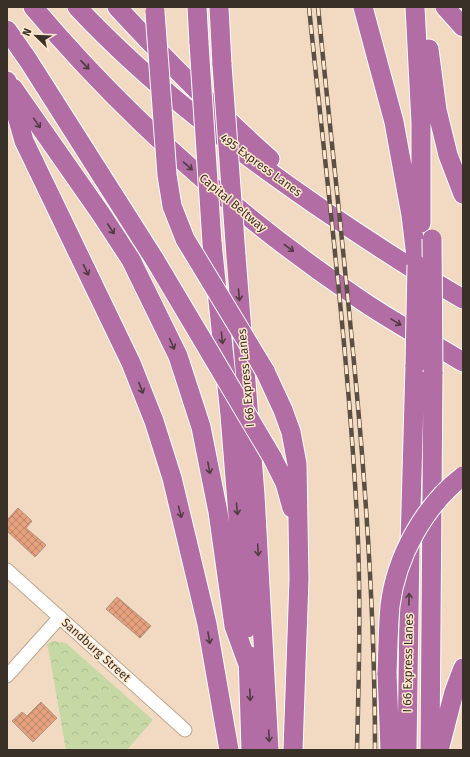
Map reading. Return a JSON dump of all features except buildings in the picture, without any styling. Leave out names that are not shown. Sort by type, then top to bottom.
[{"type":"highway","points":[[30,7],[58,37]]},
{"type":"highway","name":"Capital Beltway","points":[[33,7],[58,37],[150,132],[240,211],[355,296],[463,362]]},
{"type":"highway","name":"495 Express Lanes","points":[[77,7],[131,61],[183,107],[297,192],[350,228],[463,299]]},
{"type":"highway","points":[[117,7],[174,69],[233,126],[350,228]]},
{"type":"highway","name":"I 66 Express Lanes","points":[[219,7],[236,256],[255,495],[270,750]]},
{"type":"highway","points":[[363,7],[422,233]]},
{"type":"highway","points":[[427,7],[419,19],[422,233],[433,372],[430,750]]},
{"type":"highway","points":[[445,7],[463,27]]},
{"type":"highway","points":[[154,10],[167,175],[172,206],[185,239],[265,371],[283,410],[294,446],[298,482],[299,579],[293,750]]},
{"type":"highway","points":[[196,10],[212,243],[230,415],[249,667],[251,750]]},
{"type":"highway","points":[[419,19],[431,69],[437,110],[448,155],[463,194]]},
{"type":"highway","points":[[7,30],[28,60],[155,260],[272,457],[285,483],[291,505],[296,538],[299,579]]},
{"type":"highway","points":[[7,80],[101,214],[131,260],[178,356],[201,427],[218,512],[234,626],[249,667]]},
{"type":"highway","points":[[7,80],[24,140],[131,363],[154,421],[170,471],[207,624],[229,750]]},
{"type":"highway","name":"I 66 Express Lanes","points":[[407,750],[410,545],[417,265],[422,233]]},
{"type":"highway","points":[[390,750],[388,673],[390,605],[396,580],[404,556],[431,508],[446,490],[463,476]]},
{"type":"highway","points":[[440,750],[454,692],[463,668]]},
{"type":"street","name":"Sandburg Street","points":[[7,570],[185,730]]},
{"type":"street","points":[[7,676],[60,617]]},
{"type":"green space","points":[[52,641],[66,643],[153,720],[127,750],[66,750],[48,647],[46,645]]},
{"type":"railway","points":[[309,7],[336,262],[353,454],[359,576],[357,750]]},
{"type":"railway","points":[[318,7],[356,378],[374,657],[375,750]]}]
